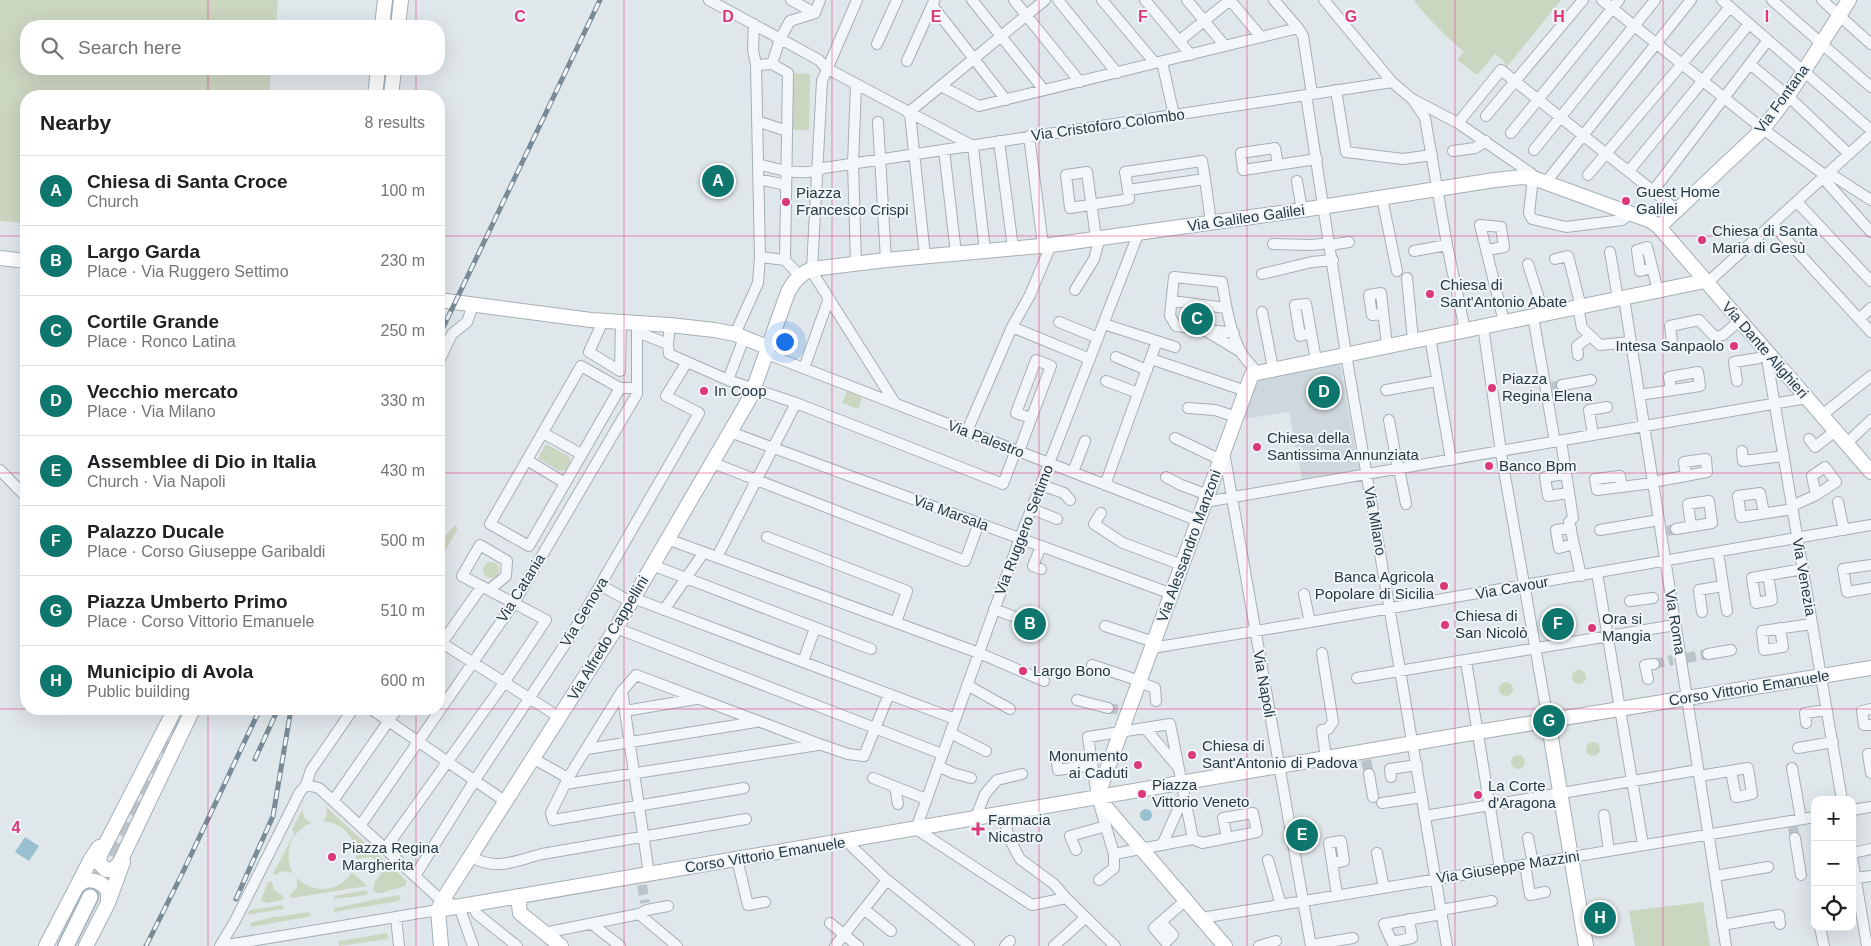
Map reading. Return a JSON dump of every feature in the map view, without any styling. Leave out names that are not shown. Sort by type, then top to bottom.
[{"type":"main road","points":[[66,946],[90,898]]},
{"type":"street","points":[[383,20],[386,0]]},
{"type":"street","points":[[399,20],[401,0]]},
{"type":"street","points":[[709,0],[723,3],[751,22],[781,37],[856,84],[973,146],[984,251]]},
{"type":"street","points":[[791,0],[814,13]]},
{"type":"street","points":[[772,64],[781,37],[790,21],[814,13],[820,0]]},
{"type":"street","points":[[812,272],[821,169],[822,80],[858,0]]},
{"type":"street","points":[[877,44],[897,0]]},
{"type":"street","points":[[972,0],[1044,90]]},
{"type":"street","points":[[1014,0],[1080,82]]},
{"type":"street","points":[[909,113],[1045,0]]},
{"type":"street","points":[[1058,0],[1117,73]]},
{"type":"street","points":[[1102,0],[1158,63],[1174,115]]},
{"type":"street","points":[[1145,0],[1190,55]]},
{"type":"street","points":[[1187,0],[1225,46]]},
{"type":"street","points":[[1179,41],[1230,0],[1261,37]]},
{"type":"street","points":[[941,86],[979,106],[1298,28],[1274,0]]},
{"type":"street","points":[[1324,0],[1392,82],[1412,100],[1425,118],[1447,245],[1465,330]]},
{"type":"street","points":[[1486,116],[1583,0]]},
{"type":"street","points":[[1602,0],[1616,4],[1634,26],[1763,129],[1826,176],[1871,200]]},
{"type":"street","points":[[1534,150],[1655,0]]},
{"type":"street","points":[[1631,213],[1622,220],[1566,227],[1532,219],[1529,213],[1540,180],[1583,135],[1691,0]]},
{"type":"street","points":[[1772,0],[1871,87]]},
{"type":"street","points":[[1822,0],[1845,23],[1871,44]]},
{"type":"street","name":"Via Fontana","points":[[1659,227],[1763,129],[1788,96],[1849,0]]},
{"type":"street","points":[[933,2],[1006,100]]},
{"type":"street","points":[[907,61],[933,2]]},
{"type":"street","points":[[1588,175],[1682,64],[1726,3],[1871,130]]},
{"type":"street","points":[[1511,133],[1616,4]]},
{"type":"street","points":[[728,380],[758,282],[760,257],[756,65],[751,22]]},
{"type":"street","points":[[1628,171],[1749,24]]},
{"type":"street","name":"Via Milano","points":[[1298,28],[1303,36],[1316,159],[1346,354],[1447,946]]},
{"type":"street","points":[[1653,191],[1768,40]]},
{"type":"street","points":[[756,65],[772,64],[788,73],[785,260]]},
{"type":"street","points":[[1750,64],[1788,96],[1849,154]]},
{"type":"street","points":[[1458,124],[1501,70],[1677,210]]},
{"type":"street","points":[[375,90],[377,75]]},
{"type":"street","points":[[392,90],[393,75]]},
{"type":"street","name":"Via Cristoforo Colombo","points":[[758,164],[786,172],[810,173],[821,169],[914,156],[1029,136],[1392,82]]},
{"type":"street","points":[[856,84],[853,164],[856,263]]},
{"type":"street","points":[[1336,90],[1346,152],[1403,159],[1432,155]]},
{"type":"street","points":[[1412,100],[1486,141],[1525,167],[1540,180]]},
{"type":"street","points":[[909,113],[925,256]]},
{"type":"street","points":[[757,121],[787,131]]},
{"type":"street","points":[[878,122],[886,260]]},
{"type":"street","points":[[1234,333],[1176,326],[1170,316],[1174,277],[1222,282],[1226,308],[1241,352],[1257,372],[1465,330],[1483,326],[1503,318],[1539,315],[1706,282],[1773,225],[1871,134]]},
{"type":"street","points":[[967,431],[1012,327],[1030,295],[1047,245],[1029,136]]},
{"type":"street","points":[[999,141],[1013,248]]},
{"type":"street","points":[[1453,151],[1475,148],[1486,141]]},
{"type":"street","points":[[1278,165],[1275,148],[1241,154],[1243,170],[1278,165],[1316,159]]},
{"type":"street","points":[[944,150],[956,253]]},
{"type":"street","points":[[1075,290],[1094,259],[1098,238],[1091,205],[1087,172],[1066,175],[1070,208],[1091,205],[1129,199],[1125,172],[1202,161],[1211,222]]},
{"type":"street","points":[[1826,176],[1871,232]]},
{"type":"street","name":"Via Galileo Galilei","points":[[812,272],[856,263],[1047,245],[1324,207],[1522,177],[1540,180],[1631,213],[1651,221],[1659,227]]},
{"type":"street","points":[[758,179],[786,185]]},
{"type":"street","points":[[1128,190],[1205,179]]},
{"type":"street","points":[[1298,180],[1302,210]]},
{"type":"street","points":[[1382,198],[1397,271]]},
{"type":"street","points":[[1797,202],[1871,281]]},
{"type":"street","points":[[1773,225],[1871,332]]},
{"type":"street","points":[[1487,250],[1504,247],[1501,227],[1480,226],[1503,318]]},
{"type":"street","name":"Via Dante Alighieri","points":[[1659,227],[1766,354],[1871,472]]},
{"type":"street","name":"Via Ruggero Settimo","points":[[916,829],[1020,538],[1140,232]]},
{"type":"street","points":[[1273,244],[1312,245],[1348,242]]},
{"type":"street","points":[[1414,251],[1447,245]]},
{"type":"street","points":[[1637,250],[1647,247],[1658,291]]},
{"type":"street","name":"Via Roma","points":[[1610,252],[1630,342],[1659,520],[1668,530],[1662,597],[1675,625],[1726,946]]},
{"type":"street","points":[[1555,259],[1568,256],[1580,307],[1582,328],[1600,345],[1630,342]]},
{"type":"street","points":[[760,257],[785,260],[812,272],[894,403]]},
{"type":"street","points":[[0,258],[20,260]]},
{"type":"street","points":[[1262,274],[1312,262],[1333,260]]},
{"type":"street","points":[[1528,264],[1553,387],[1572,518],[1569,522],[1581,576]]},
{"type":"street","name":"Via Alfredo Cappellini","points":[[440,905],[616,628],[667,538],[713,463],[754,389],[769,354],[788,292],[794,281],[812,272]]},
{"type":"street","points":[[1407,278],[1434,381],[1447,461]]},
{"type":"street","points":[[1369,295],[1381,293],[1387,346]]},
{"type":"street","points":[[804,368],[828,298]]},
{"type":"street","points":[[445,301],[621,322],[637,332],[668,344]]},
{"type":"street","points":[[1172,301],[1226,308]]},
{"type":"street","points":[[1295,306],[1306,304],[1316,360]]},
{"type":"street","points":[[445,349],[452,334],[467,322],[473,305]]},
{"type":"street","points":[[1859,319],[1871,308]]},
{"type":"street","points":[[1262,312],[1273,368]]},
{"type":"street","points":[[597,320],[589,352],[620,371],[621,322]]},
{"type":"street","points":[[1672,342],[1670,326],[1700,320],[1715,337],[1724,335],[1739,321]]},
{"type":"street","points":[[1059,322],[1098,338]]},
{"type":"street","points":[[670,324],[669,354],[728,380],[796,403],[1003,484],[1031,418],[1051,366],[1036,360],[1016,413],[1031,418]]},
{"type":"street","points":[[637,332],[670,324],[740,336],[769,354]]},
{"type":"street","points":[[1104,324],[1175,347]]},
{"type":"street","points":[[1483,326],[1502,455],[1586,946]]},
{"type":"street","points":[[1012,327],[1090,360]]},
{"type":"street","points":[[1203,329],[1241,352]]},
{"type":"street","name":"Via Catania","points":[[445,703],[514,603],[637,394],[637,332]]},
{"type":"street","points":[[1578,355],[1577,346],[1590,336]]},
{"type":"street","points":[[1105,484],[1157,341]]},
{"type":"street","name":"Via Palestro","points":[[769,354],[1199,521]]},
{"type":"street","points":[[1737,381],[1734,362],[1759,358],[1766,354]]},
{"type":"street","name":"Via Venezia","points":[[1766,354],[1841,796]]},
{"type":"street","points":[[1116,357],[1147,370]]},
{"type":"street","points":[[1151,359],[1246,391]]},
{"type":"street","name":"Via Genova","points":[[417,873],[474,780],[572,634],[699,413],[666,396],[687,362]]},
{"type":"street","points":[[620,388],[529,546],[490,524],[581,366],[620,388],[637,388]]},
{"type":"street","name":"Via Alessandro Manzoni","points":[[1095,798],[1252,374],[1257,372]]},
{"type":"street","points":[[1639,395],[1672,390],[1669,377],[1698,372],[1700,386]]},
{"type":"street","points":[[1822,415],[1871,376]]},
{"type":"street","points":[[1553,387],[1591,380]]},
{"type":"street","points":[[1106,381],[1138,393]]},
{"type":"street","points":[[1386,390],[1434,381]]},
{"type":"street","points":[[1166,477],[1206,499],[1232,498],[1447,461],[1502,455],[1593,435],[1807,398]]},
{"type":"street","points":[[717,557],[796,403]]},
{"type":"street","points":[[1593,435],[1589,410],[1607,407]]},
{"type":"street","points":[[1188,408],[1215,410],[1236,417]]},
{"type":"street","points":[[1390,420],[1406,504]]},
{"type":"street","points":[[1846,444],[1871,420]]},
{"type":"street","points":[[1810,439],[1815,447],[1835,431]]},
{"type":"street","points":[[543,432],[581,454]]},
{"type":"street","name":"Via Marsala","points":[[730,432],[1172,594]]},
{"type":"street","points":[[1175,438],[1222,456]]},
{"type":"street","points":[[1074,472],[1085,441]]},
{"type":"street","points":[[1742,451],[1744,460],[1784,456]]},
{"type":"street","name":"Via Napoli","points":[[1222,456],[1232,498],[1311,945]]},
{"type":"street","points":[[1595,479],[1597,490],[1653,483],[1707,472],[1706,459]]},
{"type":"street","points":[[527,460],[565,483]]},
{"type":"street","points":[[713,463],[965,561],[980,523]]},
{"type":"street","points":[[1764,514],[1760,493],[1738,496],[1741,517],[1764,514],[1793,508],[1816,495],[1836,482],[1825,467],[1812,476],[1816,495]]},
{"type":"street","points":[[0,470],[20,491]]},
{"type":"street","points":[[1565,474],[1545,477],[1548,496],[1568,493]]},
{"type":"street","points":[[1041,485],[1064,493],[1070,500]]},
{"type":"street","points":[[1668,530],[1712,523],[1708,501],[1688,504],[1691,526]]},
{"type":"street","points":[[1838,502],[1844,530]]},
{"type":"street","points":[[1032,509],[1057,519]]},
{"type":"street","points":[[1101,513],[1094,524],[1123,543],[1182,565]]},
{"type":"street","points":[[1600,530],[1659,520]]},
{"type":"street","name":"Via Cavour","points":[[1153,645],[1310,622],[1871,525]]},
{"type":"street","points":[[1571,528],[1556,530],[1559,548],[1574,544]]},
{"type":"street","points":[[768,537],[906,591],[896,622]]},
{"type":"street","points":[[667,538],[979,653],[1044,681]]},
{"type":"street","points":[[387,846],[504,683],[546,620],[514,603],[485,588],[462,576],[480,545],[507,561],[506,576],[485,588],[445,640]]},
{"type":"street","points":[[1041,546],[1033,566],[1041,569]]},
{"type":"street","points":[[664,610],[704,552]]},
{"type":"street","points":[[1718,552],[1727,611]]},
{"type":"street","points":[[652,565],[871,649]]},
{"type":"street","points":[[1871,565],[1843,570],[1847,592],[1871,588]]},
{"type":"street","points":[[1768,575],[1772,600],[1756,603],[1752,578],[1768,575],[1803,569]]},
{"type":"street","points":[[1597,573],[1623,708],[1642,845]]},
{"type":"street","points":[[600,585],[632,600],[664,610],[955,719]]},
{"type":"street","points":[[1702,612],[1699,590],[1723,586]]},
{"type":"street","points":[[1304,594],[1310,622]]},
{"type":"street","points":[[1630,600],[1662,597]]},
{"type":"street","points":[[994,609],[1036,625]]},
{"type":"street","points":[[1780,628],[1783,647],[1764,650],[1762,631],[1780,628],[1812,624]]},
{"type":"street","points":[[1357,678],[1463,661],[1535,646],[1675,625]]},
{"type":"street","points":[[1105,626],[1153,645]]},
{"type":"street","points":[[616,628],[942,754]]},
{"type":"street","points":[[803,662],[815,628]]},
{"type":"street","points":[[445,649],[473,663],[559,717]]},
{"type":"street","points":[[1708,654],[1731,650]]},
{"type":"street","points":[[1322,653],[1333,722],[1328,729],[1322,730],[1326,758]]},
{"type":"street","points":[[1463,661],[1500,869]]},
{"type":"street","points":[[1648,679],[1645,665],[1654,664]]},
{"type":"street","points":[[1092,665],[1155,688],[1156,701]]},
{"type":"street","name":"Corso Vittorio Emanuele","points":[[1475,732],[1871,668]]},
{"type":"street","points":[[744,788],[553,820],[551,813],[567,781],[622,691],[636,675],[757,722],[848,754],[864,756],[889,694]]},
{"type":"street","points":[[967,685],[1010,709]]},
{"type":"street","points":[[622,691],[643,837],[644,878]]},
{"type":"street","points":[[625,710],[697,699]]},
{"type":"street","points":[[1077,700],[1108,708]]},
{"type":"street","points":[[1806,723],[1805,714],[1827,710]]},
{"type":"street","points":[[1866,710],[1864,726],[1871,724]]},
{"type":"street","points":[[173,715],[99,858],[99,864],[103,868],[113,869],[119,864],[190,715]]},
{"type":"street","points":[[221,946],[300,792],[306,785],[311,770],[349,715]]},
{"type":"street","points":[[380,715],[506,802]]},
{"type":"street","points":[[335,798],[392,715]]},
{"type":"street","name":"Via Catania","points":[[362,823],[437,715]]},
{"type":"street","points":[[1099,880],[1114,868],[1114,854],[1095,798],[1089,765],[1088,737],[1123,719],[1145,728],[1177,767]]},
{"type":"street","points":[[587,749],[757,722]]},
{"type":"street","points":[[1145,728],[1170,724],[1177,767],[1185,787],[1197,841]]},
{"type":"street","points":[[1185,787],[1279,766],[1326,758],[1365,756],[1413,743],[1475,732]]},
{"type":"street","points":[[950,733],[986,751]]},
{"type":"street","points":[[1798,748],[1833,742]]},
{"type":"street","points":[[534,759],[567,781],[634,774],[819,744]]},
{"type":"street","points":[[1871,754],[1868,754],[1871,772]]},
{"type":"street","points":[[1057,761],[1058,770],[1089,765]]},
{"type":"street","points":[[1391,777],[1390,770],[1417,765]]},
{"type":"street","points":[[938,766],[953,773],[972,778]]},
{"type":"street","points":[[1425,816],[1560,796],[1634,782],[1748,768],[1752,794],[1736,797],[1731,771]]},
{"type":"street","points":[[1792,768],[1795,822]]},
{"type":"street","points":[[975,819],[985,794],[997,780],[1022,774]]},
{"type":"street","points":[[1369,774],[1373,797]]},
{"type":"street","points":[[873,778],[926,799]]},
{"type":"street","points":[[306,785],[320,788],[335,798],[417,873],[440,905],[441,946]]},
{"type":"street","points":[[895,787],[898,804]]},
{"type":"street","points":[[1162,845],[1185,787]]},
{"type":"street","name":"Corso Vittorio Emanuele","points":[[440,905],[466,905],[644,878],[738,859],[1095,798],[1185,787]]},
{"type":"street","points":[[1382,803],[1422,797]]},
{"type":"street","points":[[1095,798],[1145,852],[1225,946]]},
{"type":"street","points":[[1856,809],[1871,807]]},
{"type":"street","points":[[1114,854],[1145,852],[1162,845],[1227,838],[1256,832],[1253,813],[1223,818],[1227,838]]},
{"type":"street","points":[[1004,814],[1008,836],[1020,859],[1054,884],[1110,945]]},
{"type":"street","points":[[46,946],[91,859],[121,815]]},
{"type":"street","points":[[1604,815],[1609,851]]},
{"type":"street","points":[[471,857],[484,864],[510,864],[542,854],[746,818]]},
{"type":"street","name":"Via Giuseppe Mazzini","points":[[1201,918],[1811,818]]},
{"type":"street","points":[[86,946],[108,903],[138,824]]},
{"type":"street","points":[[1076,850],[1070,836],[1103,826]]},
{"type":"street","points":[[916,829],[1032,905],[1066,898]]},
{"type":"street","points":[[1528,838],[1530,894],[1545,892]]},
{"type":"street","points":[[1795,838],[1801,875]]},
{"type":"street","points":[[846,841],[887,880],[969,946]]},
{"type":"street","points":[[1337,896],[1329,843],[1341,841]]},
{"type":"street","points":[[1856,852],[1871,849]]},
{"type":"street","points":[[1377,853],[1384,888]]},
{"type":"street","points":[[738,859],[748,905],[765,902]]},
{"type":"street","points":[[1268,860],[1281,905]]},
{"type":"street","points":[[1715,876],[1768,867]]},
{"type":"street","points":[[1870,946],[1856,878],[1871,876]]},
{"type":"street","points":[[74,890],[78,885],[88,880],[100,882],[108,891],[108,903]]},
{"type":"street","points":[[835,946],[887,880]]},
{"type":"street","points":[[518,896],[520,912],[561,946]]},
{"type":"street","points":[[1166,942],[1154,928],[1186,900]]},
{"type":"street","points":[[1409,920],[1412,938],[1392,942],[1384,924],[1492,901]]},
{"type":"street","points":[[221,946],[396,917],[440,905]]},
{"type":"street","points":[[466,905],[473,946]]},
{"type":"street","points":[[466,905],[517,946]]},
{"type":"street","points":[[544,933],[592,924],[644,909],[668,906]]},
{"type":"street","points":[[644,909],[677,946]]},
{"type":"street","points":[[864,909],[891,931]]},
{"type":"street","points":[[1722,925],[1779,915],[1780,924]]},
{"type":"street","points":[[396,917],[399,946]]},
{"type":"street","points":[[1054,946],[1085,918]]},
{"type":"street","points":[[830,923],[858,946]]},
{"type":"street","points":[[592,924],[620,946]]},
{"type":"street","points":[[1821,931],[1824,946]]},
{"type":"street","points":[[1311,945],[1353,938]]},
{"type":"street","points":[[1259,946],[1276,941]]},
{"type":"shaded area","points":[[1340,363],[1359,470],[1302,479],[1289,412],[1242,419],[1256,381]]},
{"type":"green space","points":[[0,0],[278,0],[276,20],[20,20],[20,75],[271,75],[269,90],[20,90],[20,223],[0,221]]},
{"type":"green space","points":[[1414,0],[1561,0],[1506,68],[1504,61],[1495,54],[1477,75],[1457,60],[1464,52],[1431,21]]},
{"type":"green space","points":[[793,73],[810,74],[809,130],[792,130]]},
{"type":"green space","points":[[847,391],[862,398],[858,409],[842,403]]},
{"type":"green space","points":[[545,445],[569,456],[570,462],[566,470],[560,471],[539,459]]},
{"type":"green space","points":[[456,524],[457,530],[445,551],[445,536]]},
{"type":"green space","points":[[491,562],[499,570],[491,578],[483,570]]},
{"type":"green space","points":[[1576,670],[1582,670],[1586,677],[1582,684],[1576,684],[1572,680],[1572,674]]},
{"type":"green space","points":[[1503,682],[1509,682],[1513,689],[1509,696],[1503,696],[1499,692],[1499,686]]},
{"type":"green space","points":[[1593,742],[1598,744],[1600,749],[1598,754],[1593,756],[1588,754],[1586,749],[1588,744]]},
{"type":"green space","points":[[1515,755],[1521,755],[1525,762],[1521,769],[1515,769],[1511,765],[1511,759]]},
{"type":"green space","points":[[326,807],[407,881],[405,886],[381,893],[373,890],[375,881],[381,874],[380,863],[371,857],[356,859],[354,844],[347,833],[337,825],[323,821],[327,815]]},
{"type":"green space","points":[[302,810],[304,817],[311,823],[298,832],[290,844],[289,858],[293,873],[282,871],[275,875],[273,874],[294,834],[292,829]]},
{"type":"green space","points":[[352,872],[367,886],[292,898],[290,895],[297,887],[297,878],[311,887],[326,889],[340,884]]},
{"type":"green space","points":[[269,881],[272,882],[274,890],[283,896],[284,900],[267,903],[262,901],[261,899]]},
{"type":"green space","points":[[365,890],[368,892],[367,895],[333,899],[335,896]]},
{"type":"green space","points":[[398,895],[401,897],[399,901],[334,912],[334,908]]},
{"type":"green space","points":[[1703,902],[1710,946],[1635,946],[1629,911]]},
{"type":"green space","points":[[283,905],[284,909],[247,915],[250,910]]},
{"type":"green space","points":[[309,912],[311,916],[251,927],[250,923],[269,918]]},
{"type":"green space","points":[[387,933],[388,939],[339,946],[339,941]]},
{"type":"water","points":[[1144,809],[1148,809],[1152,815],[1148,821],[1144,821],[1140,817],[1140,813]]},
{"type":"water","points":[[25,837],[39,846],[29,861],[15,852]]},
{"type":"tunnel","points":[[391,20],[393,0]]},
{"type":"tunnel","points":[[384,90],[385,75]]},
{"type":"tunnel","points":[[1552,387],[1562,385]]},
{"type":"tunnel","points":[[1667,531],[1676,529]]},
{"type":"tunnel","points":[[1686,658],[1708,654]]},
{"type":"tunnel","points":[[1654,664],[1673,660]]},
{"type":"tunnel","points":[[1108,708],[1120,710]]},
{"type":"tunnel","points":[[90,897],[182,715]]},
{"type":"tunnel","points":[[1366,760],[1369,774]]},
{"type":"tunnel","points":[[1793,827],[1795,838]]},
{"type":"tunnel","points":[[642,885],[645,903]]},
{"type":"railway","points":[[445,323],[600,0]]},
{"type":"railway","points":[[146,946],[257,715]]},
{"type":"railway","points":[[255,759],[275,715]]},
{"type":"railway","points":[[236,899],[273,816],[290,715]]},
{"type":"place","name":"Chiesa di Santa Croce","points":[[718,181]]},
{"type":"place","name":"Guest Home Galilei","points":[[1626,201]]},
{"type":"place","name":"Piazza Francesco Crispi","points":[[786,202]]},
{"type":"place","name":"Chiesa di Santa Maria di Gesù","points":[[1702,240]]},
{"type":"place","name":"Chiesa di Sant'Antonio Abate","points":[[1430,294]]},
{"type":"place","name":"Cortile Grande","points":[[1197,319]]},
{"type":"place","name":"Intesa Sanpaolo","points":[[1734,346]]},
{"type":"place","name":"Piazza Regina Elena","points":[[1492,388]]},
{"type":"place","name":"In Coop","points":[[704,391]]},
{"type":"place","name":"Vecchio mercato","points":[[1324,392]]},
{"type":"place","name":"Chiesa della Santissima Annunziata","points":[[1257,447]]},
{"type":"place","name":"Banco Bpm","points":[[1489,466]]},
{"type":"place","name":"Banca Agricola Popolare di Sicilia","points":[[1444,586]]},
{"type":"place","name":"Largo Garda","points":[[1030,624]]},
{"type":"place","name":"Palazzo Ducale","points":[[1558,624]]},
{"type":"place","name":"Chiesa di San Nicolò","points":[[1445,625]]},
{"type":"place","name":"Ora si Mangia","points":[[1592,628]]},
{"type":"place","name":"Largo Bono","points":[[1023,671]]},
{"type":"place","name":"Piazza Umberto Primo","points":[[1549,721]]},
{"type":"place","name":"Chiesa di Sant'Antonio di Padova","points":[[1192,755]]},
{"type":"place","name":"Monumento ai Caduti","points":[[1138,765]]},
{"type":"place","name":"Piazza Vittorio Veneto","points":[[1142,794]]},
{"type":"place","name":"La Corte d'Aragona","points":[[1478,795]]},
{"type":"place","name":"Farmacia Nicastro","points":[[978,829]]},
{"type":"place","name":"Assemblee di Dio in Italia","points":[[1302,835]]},
{"type":"place","name":"Piazza Regina Margherita","points":[[332,857]]},
{"type":"place","name":"Municipio di Avola","points":[[1600,918]]}]
